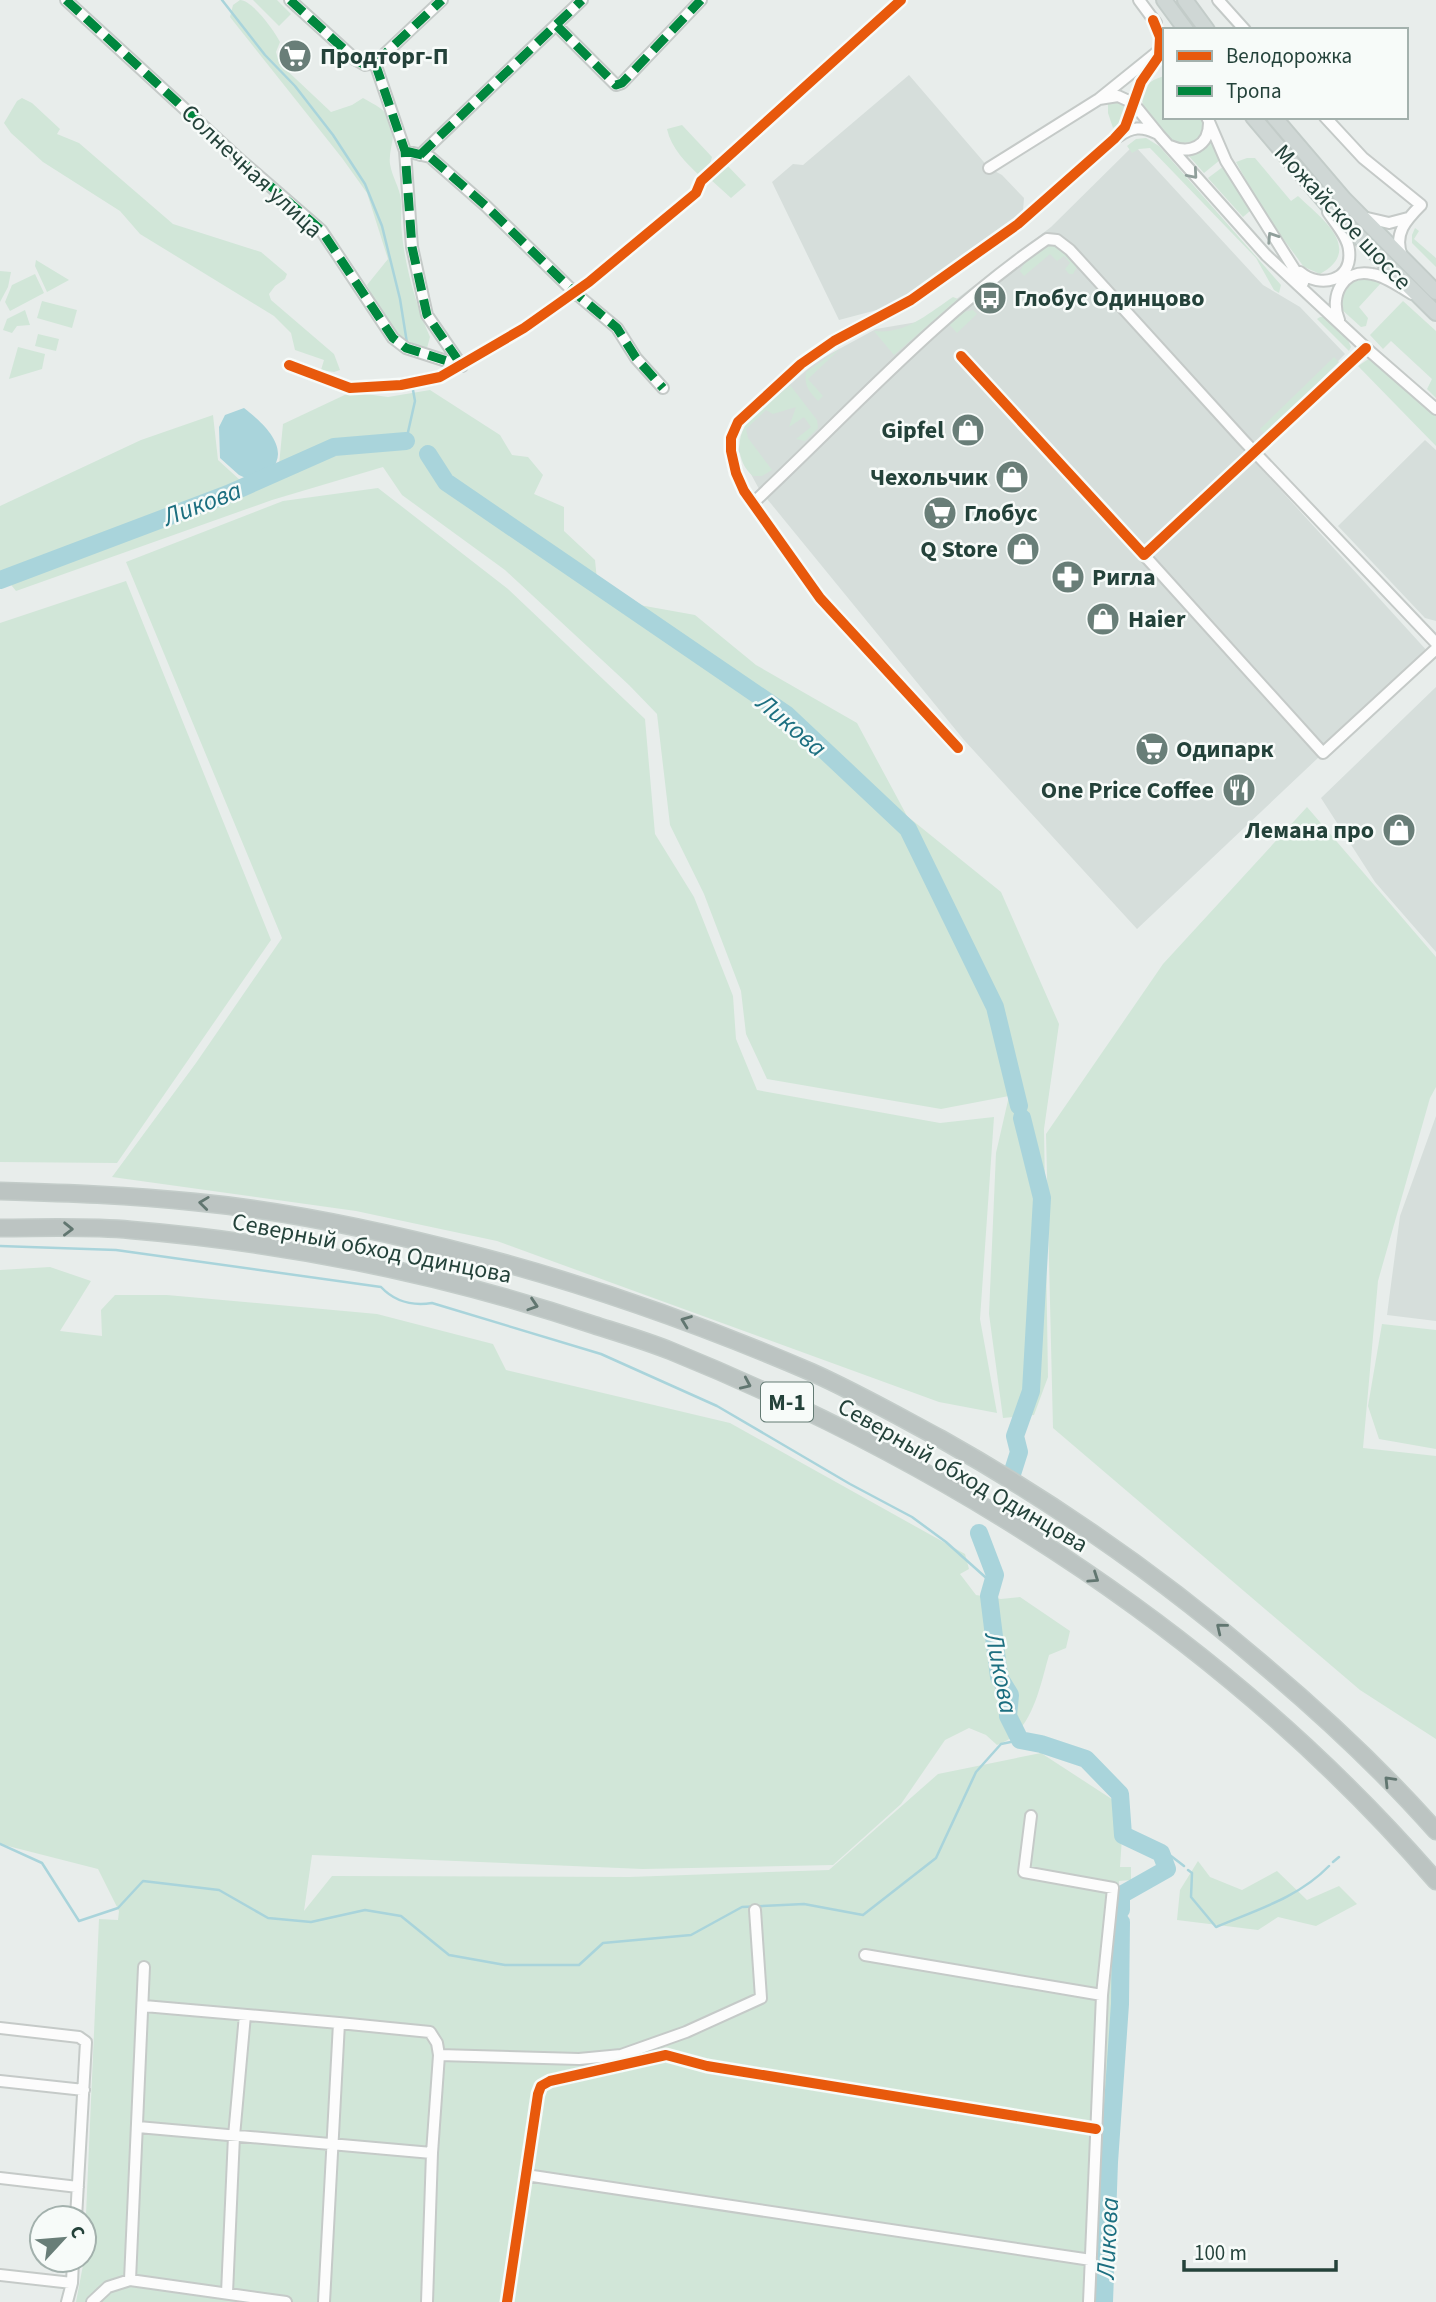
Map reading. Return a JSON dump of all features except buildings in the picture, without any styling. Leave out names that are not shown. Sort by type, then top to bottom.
[{"type":"highway","name":"Северный обход Одинцова","points":[[0,1191],[116,1195],[197,1202],[290,1215],[412,1239],[536,1271],[682,1320],[814,1373],[972,1457],[1056,1507],[1133,1561],[1218,1626],[1293,1690],[1366,1758],[1436,1831]]},
{"type":"highway","name":"Северный обход Одинцова","points":[[0,1228],[138,1230],[289,1250],[405,1273],[526,1302],[668,1350],[794,1405],[874,1444],[1029,1535],[1125,1599],[1192,1649],[1268,1714],[1345,1784],[1407,1847],[1436,1881]]},
{"type":"main road","points":[[1164,0],[1185,28]]},
{"type":"main road","points":[[1185,0],[1206,28]]},
{"type":"main road","name":"Можайское шоссе","points":[[1255,119],[1313,188],[1436,313]]},
{"type":"main road","name":"Можайское шоссе","points":[[1276,119],[1361,216],[1436,292]]},
{"type":"street","name":"Солнечная улица","points":[[66,0],[238,158],[321,230],[393,338],[406,348],[462,366]]},
{"type":"street","points":[[290,0],[356,60],[365,65],[375,64],[442,0]]},
{"type":"street","points":[[420,155],[582,0]]},
{"type":"street","points":[[557,26],[616,85],[622,83],[701,0]]},
{"type":"street","points":[[289,365],[351,388],[401,385],[440,377],[462,366],[524,328],[574,292],[696,193],[701,181],[901,0]]},
{"type":"street","points":[[1139,0],[1163,33]]},
{"type":"street","points":[[1218,0],[1243,28]]},
{"type":"street","points":[[958,748],[820,598],[753,503],[736,473],[731,438],[738,422],[801,364],[834,341],[911,300],[1018,224],[1114,139],[1125,127],[1141,82],[1156,64],[1161,49],[1160,37],[1153,20]]},
{"type":"street","points":[[989,168],[1099,99],[1161,49]]},
{"type":"street","points":[[375,64],[405,151],[412,247],[427,315],[462,366]]},
{"type":"street","points":[[1141,82],[1163,71]]},
{"type":"street","points":[[1099,99],[1118,96],[1133,103],[1266,255],[1366,348],[1436,408]]},
{"type":"street","points":[[1327,119],[1363,158],[1421,205],[1408,218],[1398,236],[1404,261]]},
{"type":"street","points":[[1167,144],[1179,150],[1195,148],[1209,134],[1208,120]]},
{"type":"street","points":[[1208,120],[1226,161],[1310,294]]},
{"type":"street","points":[[1114,139],[1136,128],[1145,127],[1159,135]]},
{"type":"street","points":[[405,151],[430,157],[486,206],[574,292],[617,328],[636,358],[663,388]]},
{"type":"street","points":[[1290,265],[1307,279],[1321,282],[1339,276],[1348,265],[1350,252],[1345,239],[1313,188]]},
{"type":"street","points":[[1361,216],[1389,223],[1408,218]]},
{"type":"street","points":[[753,503],[945,318],[1047,239],[1057,240],[1070,250],[1436,646],[1323,753],[961,356]]},
{"type":"street","points":[[1340,323],[1334,308],[1336,293],[1352,276],[1375,274],[1418,297]]},
{"type":"street","points":[[1144,555],[1366,348]]},
{"type":"street","points":[[1031,1816],[1024,1872],[1113,1888],[1102,1995],[1089,2302]]},
{"type":"street","points":[[439,2055],[579,2059],[621,2055],[686,2032],[748,2004],[761,1998],[755,1910]]},
{"type":"street","points":[[865,1955],[1102,1995]]},
{"type":"street","points":[[130,2280],[144,1967]]},
{"type":"street","points":[[144,2006],[430,2032],[438,2043],[439,2055],[432,2153],[427,2302]]},
{"type":"street","points":[[228,2293],[234,2136],[245,2015]]},
{"type":"street","points":[[324,2302],[340,2023]]},
{"type":"street","points":[[0,2028],[82,2038],[86,2048],[77,2204]]},
{"type":"street","points":[[508,2302],[541,2086],[550,2081],[666,2055],[706,2066],[1096,2129]]},
{"type":"street","points":[[0,2081],[83,2090]]},
{"type":"street","points":[[138,2127],[432,2153]]},
{"type":"street","points":[[526,2175],[1091,2260]]},
{"type":"street","points":[[0,2179],[78,2187]]},
{"type":"street","points":[[67,2302],[72,2274]]},
{"type":"street","points":[[0,2275],[72,2283]]},
{"type":"street","points":[[92,2302],[108,2287],[130,2280],[286,2302]]},
{"type":"shaded area","points":[[909,75],[989,168],[1002,175],[1024,198],[1023,211],[892,306],[839,320],[772,182],[793,164],[803,165]]},
{"type":"shaded area","points":[[1134,145],[1263,285],[1300,307],[1345,354],[1248,454],[1429,653],[1137,929],[964,740],[759,489],[738,450],[747,422],[817,361],[876,329],[929,320],[1051,227]]},
{"type":"shaded area","points":[[1425,440],[1436,450],[1436,621],[1425,618],[1338,526]]},
{"type":"shaded area","name":"Лемана про","points":[[1436,687],[1436,952],[1375,882],[1321,798]]},
{"type":"shaded area","points":[[1436,1116],[1436,1321],[1387,1315],[1400,1216]]},
{"type":"green space","points":[[240,0],[256,10],[277,37],[280,42],[276,52],[279,63],[331,112],[363,98],[380,108],[389,118],[393,127],[390,164],[400,196],[404,251],[419,310],[430,337],[427,348],[405,339],[390,324],[378,306],[367,285],[388,259],[367,193],[230,17],[233,5]]},
{"type":"green space","points":[[253,0],[277,0],[291,14],[279,26]]},
{"type":"green space","points":[[1163,77],[1163,119],[1202,119],[1203,130],[1196,141],[1178,144],[1151,119],[1142,99],[1144,90],[1151,82]]},
{"type":"green space","points":[[22,98],[32,103],[60,129],[57,134],[79,143],[173,224],[261,252],[287,274],[269,294],[271,300],[334,354],[340,370],[321,370],[324,360],[295,350],[291,333],[274,316],[140,234],[120,211],[43,162],[11,133],[4,123],[17,101]]},
{"type":"green space","points":[[1108,100],[1124,102],[1125,106],[1124,117],[1113,128],[1108,113]]},
{"type":"green space","points":[[682,125],[712,157],[700,176],[680,155],[669,136],[667,129]]},
{"type":"green space","points":[[1146,138],[1159,146],[1281,285],[1279,293],[1274,290],[1256,258],[1150,148],[1132,153],[1127,146],[1136,139]]},
{"type":"green space","points":[[1210,140],[1220,160],[1204,173],[1187,154]]},
{"type":"green space","points":[[1255,158],[1291,201],[1298,196],[1334,234],[1339,244],[1339,254],[1333,264],[1320,274],[1304,267],[1264,213],[1236,162]]},
{"type":"green space","points":[[726,164],[746,185],[731,198],[710,179]]},
{"type":"green space","points":[[1224,166],[1250,211],[1243,217],[1208,178]]},
{"type":"green space","points":[[1415,228],[1419,231],[1414,239],[1436,258],[1436,267],[1412,243]]},
{"type":"green space","points":[[1050,245],[1062,250],[1077,267],[1073,274],[1069,274],[1065,269],[1070,263],[1064,256],[1057,261],[1050,254],[1024,276],[1020,271],[1027,259]]},
{"type":"green space","points":[[36,260],[69,280],[47,292],[35,266]]},
{"type":"green space","points":[[0,271],[11,272],[8,287],[0,302]]},
{"type":"green space","points":[[35,274],[44,293],[10,311],[5,302],[12,285]]},
{"type":"green space","points":[[1367,278],[1381,283],[1359,307],[1368,318],[1366,326],[1361,327],[1340,308],[1341,289],[1346,284]]},
{"type":"green space","points":[[953,297],[958,299],[894,355],[874,331],[896,330],[906,326]]},
{"type":"green space","points":[[42,301],[77,310],[72,328],[37,318]]},
{"type":"green space","points":[[1403,301],[1436,331],[1436,398],[1427,389],[1432,379],[1391,341],[1383,349],[1370,335]]},
{"type":"green space","points":[[25,310],[30,325],[17,326],[12,333],[3,330],[7,319]]},
{"type":"green space","points":[[973,310],[977,314],[957,333],[947,322],[959,313]]},
{"type":"green space","points":[[1326,317],[1345,333],[1351,347],[1349,351],[1317,319]]},
{"type":"green space","points":[[38,334],[59,339],[56,351],[35,346]]},
{"type":"green space","points":[[18,347],[45,354],[42,369],[9,379]]},
{"type":"green space","points":[[841,348],[808,379],[823,396],[818,401],[808,388],[806,372]]},
{"type":"green space","points":[[1334,357],[1339,362],[1265,434],[1260,429]]},
{"type":"green space","points":[[1370,358],[1436,412],[1436,446],[1358,366]]},
{"type":"green space","points":[[790,385],[817,420],[818,428],[805,441],[796,439],[811,427],[804,417],[789,427],[796,407],[773,414],[766,410],[746,429],[748,438],[772,470],[762,476],[753,476],[744,466],[740,453],[742,433],[753,416]]},
{"type":"green space","points":[[430,390],[500,435],[512,455],[528,457],[543,475],[534,494],[564,507],[564,531],[595,560],[597,580],[617,601],[695,615],[756,665],[857,723],[907,816],[1001,892],[1059,1024],[1044,1129],[1048,1377],[1034,1415],[1003,1418],[989,1314],[996,1153],[1009,1096],[941,1109],[767,1079],[746,1034],[741,991],[704,894],[670,825],[657,714],[505,570],[402,495],[383,467],[272,500],[16,591],[0,571],[0,506],[141,440],[213,415],[218,460],[241,481],[262,486],[279,465],[283,424],[351,392],[388,397]]},
{"type":"green space","points":[[378,488],[508,589],[645,719],[655,834],[694,897],[733,996],[736,1039],[757,1090],[940,1123],[994,1117],[980,1319],[997,1413],[939,1402],[497,1241],[356,1211],[112,1177],[196,1063],[282,938],[126,562],[283,501]]},
{"type":"green space","points":[[126,581],[271,940],[117,1163],[0,1162],[0,623]]},
{"type":"green space","points":[[1307,807],[1436,957],[1436,1087],[1430,1098],[1378,1281],[1363,1448],[1436,1456],[1436,1739],[1360,1690],[1053,1428],[1046,1134],[1163,964]]},
{"type":"green space","points":[[50,1267],[91,1281],[60,1331],[102,1336],[101,1310],[115,1295],[167,1295],[377,1314],[493,1344],[506,1370],[730,1423],[965,1554],[969,1569],[960,1574],[976,1595],[1001,1599],[1020,1597],[1070,1631],[1066,1648],[1049,1655],[1033,1708],[1019,1731],[997,1745],[986,1735],[969,1728],[945,1740],[901,1804],[833,1865],[643,1869],[312,1855],[304,1911],[332,1876],[629,1877],[829,1870],[938,1774],[1041,1753],[1124,1807],[1120,1867],[1131,1867],[1131,1880],[1119,1881],[1094,2302],[76,2302],[81,2274],[98,2274],[98,2204],[86,2204],[99,1919],[118,1920],[119,1911],[98,1869],[0,1844],[0,1270]]},
{"type":"green space","points":[[1382,1324],[1436,1330],[1436,1449],[1379,1439],[1368,1406]]},
{"type":"green space","points":[[1198,1861],[1210,1877],[1242,1890],[1277,1871],[1307,1900],[1339,1886],[1357,1904],[1316,1926],[1278,1917],[1258,1930],[1177,1920],[1180,1890]]},
{"type":"water","points":[[244,408],[266,428],[277,447],[276,462],[261,485],[239,475],[220,458],[219,427],[225,415]]},
{"type":"waterway","points":[[222,0],[265,55],[295,86],[333,135],[365,184],[382,226],[400,299],[407,343]]},
{"type":"waterway","points":[[406,441],[415,401],[413,390]]},
{"type":"waterway","name":"Ликова","points":[[0,580],[228,494],[334,447],[406,441]]},
{"type":"waterway","name":"Ликова","points":[[428,454],[446,482],[787,715],[908,829],[995,1007],[1019,1106]]},
{"type":"waterway","name":"Ликова","points":[[1012,1474],[1019,1452],[1015,1436],[1031,1391],[1042,1198],[1022,1118]]},
{"type":"waterway","points":[[0,1246],[116,1250],[381,1287],[404,1301],[432,1303],[601,1354],[717,1406],[912,1517],[946,1542],[993,1584]]},
{"type":"waterway","name":"Ликова","points":[[979,1533],[995,1575],[989,1596],[999,1677],[1010,1695],[1008,1716],[1020,1740],[1086,1759],[1120,1794],[1123,1835],[1161,1853],[1167,1869],[1121,1895],[1121,1910]]},
{"type":"waterway","points":[[0,1844],[42,1863],[79,1921],[118,1908],[143,1881],[219,1890],[268,1918],[311,1922],[365,1910],[401,1916],[449,1955],[505,1965],[579,1965],[603,1943],[691,1935],[742,1907],[804,1904],[863,1915],[936,1858],[976,1772],[1001,1744],[1020,1740]]},
{"type":"waterway","points":[[1164,1860],[1171,1856],[1184,1866]]},
{"type":"waterway","points":[[1333,1862],[1339,1857]]},
{"type":"waterway","points":[[1188,1870],[1192,1873],[1191,1897],[1216,1927],[1290,1895],[1329,1866]]},
{"type":"waterway","name":"Ликова","points":[[1104,2302],[1109,2162],[1120,2004],[1121,1922]]},
{"type":"marked path","points":[[66,0],[238,158],[321,230],[393,338],[406,348],[460,365]]},
{"type":"marked path","points":[[290,0],[356,60],[365,65],[375,63]]},
{"type":"marked path","points":[[375,63],[442,0]]},
{"type":"marked path","points":[[420,155],[582,0]]},
{"type":"marked path","points":[[557,26],[616,85],[622,83],[701,0]]},
{"type":"marked path","points":[[375,63],[405,151],[412,247],[427,315],[462,366]]},
{"type":"marked path","points":[[405,151],[430,157],[486,206],[574,292],[617,328],[636,358],[663,388]]},
{"type":"cycle path","points":[[289,365],[350,388],[401,385],[440,377],[524,328],[589,282],[696,193],[701,181],[901,0]]},
{"type":"cycle path","points":[[958,748],[820,598],[744,491],[736,473],[731,438],[738,422],[801,364],[834,341],[911,300],[1018,224],[1114,139],[1125,127],[1141,82],[1159,56],[1160,37],[1153,20]]},
{"type":"cycle path","points":[[961,356],[1144,555],[1366,348]]},
{"type":"cycle path","points":[[507,2302],[538,2094],[541,2086],[550,2081],[666,2055],[707,2066],[1096,2129]]},
{"type":"place","name":"Продторг-П","points":[[295,56]]},
{"type":"place","name":"Глобус Одинцово","points":[[990,298]]},
{"type":"place","name":"Gipfel","points":[[968,430]]},
{"type":"place","name":"Чехольчик","points":[[1012,477]]},
{"type":"place","name":"Глобус","points":[[940,513]]},
{"type":"place","name":"Q Store","points":[[1023,549]]},
{"type":"place","name":"Ригла","points":[[1068,577]]},
{"type":"place","name":"Haier","points":[[1103,619]]},
{"type":"place","name":"Одипарк","points":[[1152,749]]},
{"type":"place","name":"One Price Coffee","points":[[1239,790]]},
{"type":"place","name":"Лемана про","points":[[1399,830]]}]
